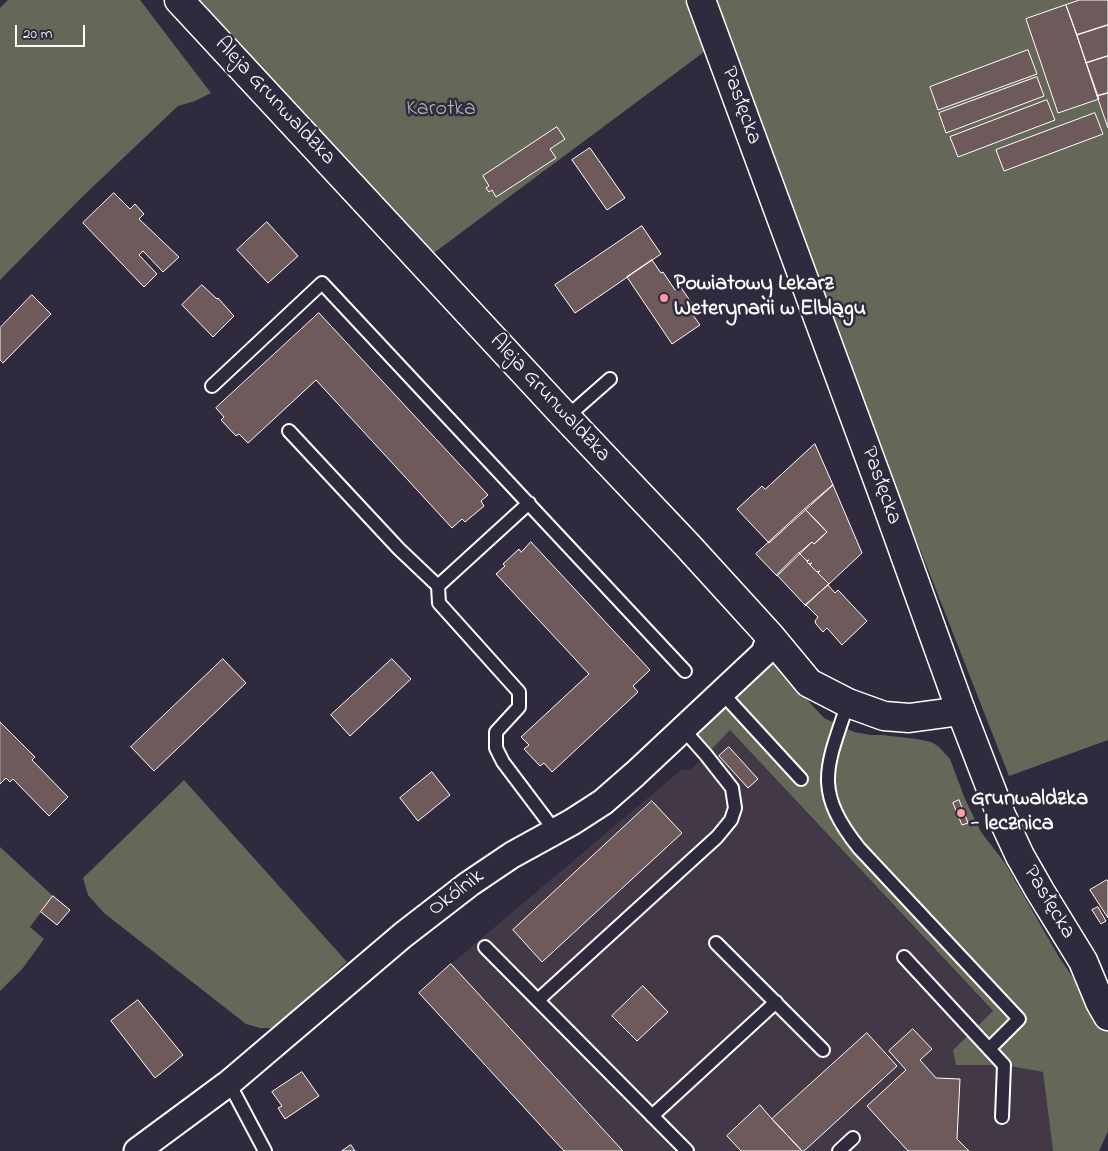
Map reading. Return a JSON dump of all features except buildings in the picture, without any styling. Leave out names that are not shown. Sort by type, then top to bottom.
[{"type":"main road","name":"Aleja Grunwaldzka","points":[[179,0],[770,636],[810,683],[848,703],[884,716],[909,718],[961,711]]},
{"type":"main road","name":"Pasłęcka","points":[[701,0],[884,496],[961,711],[1001,815],[1020,856],[1083,961],[1108,1016]]},
{"type":"main road","name":"Pasłęcka","points":[[1083,961],[1108,980]]},
{"type":"street","name":"Okólnik","points":[[137,1151],[229,1083],[403,935],[483,874],[512,855],[583,816],[603,802],[764,653],[770,636]]},
{"type":"lane","points":[[212,386],[322,283],[684,671]]},
{"type":"lane","points":[[564,416],[577,408],[610,380]]},
{"type":"lane","points":[[289,431],[399,550],[438,586],[439,603],[519,692],[519,707],[496,732],[496,748],[502,762],[555,831]]},
{"type":"lane","points":[[438,586],[528,503]]},
{"type":"lane","points":[[722,693],[801,779]]},
{"type":"lane","points":[[848,703],[832,748],[827,772],[829,798],[844,829],[859,848],[1019,1019],[989,1049]]},
{"type":"lane","points":[[538,1000],[717,837],[730,820],[735,808],[732,788],[682,729]]},
{"type":"lane","points":[[716,943],[822,1050]]},
{"type":"lane","points":[[485,946],[687,1151]]},
{"type":"lane","points":[[904,957],[1004,1066],[1002,1116]]},
{"type":"lane","points":[[652,1116],[776,1002]]},
{"type":"lane","points":[[229,1083],[265,1151]]},
{"type":"lane","points":[[839,1151],[853,1138]]},
{"type":"shaded area","points":[[730,730],[993,1012],[973,1032],[956,1065],[1004,1065],[1043,1072],[1053,1151],[564,1151],[419,993],[681,770],[691,769]]},
{"type":"green space","points":[[8,0],[140,0],[211,93],[195,101],[178,106],[82,197],[0,280],[0,8]]},
{"type":"green space","name":"Karotka","points":[[193,0],[685,0],[704,52],[427,258]]},
{"type":"green space","points":[[713,0],[1108,0],[1108,740],[1009,776],[898,493]]},
{"type":"green space","points":[[764,653],[824,718],[854,732],[931,742],[938,746],[950,759],[965,799],[981,832],[1005,863],[1059,957],[1108,1029],[1108,1131],[1099,1151],[1053,1151],[1043,1072],[1004,1065],[956,1065],[953,1050],[993,1011],[730,730],[706,755],[683,729]]},
{"type":"green space","points":[[184,780],[347,962],[274,1028],[260,1028],[246,1024],[104,913],[88,895],[83,878]]},
{"type":"green space","points":[[0,847],[53,896],[30,927],[44,939],[23,968],[0,991]]},
{"type":"place","name":"Powiatowy Lekarz Weterynarii w Elblągu","points":[[664,298]]},
{"type":"place","name":"Grunwaldzka - lecznica","points":[[961,813]]}]
